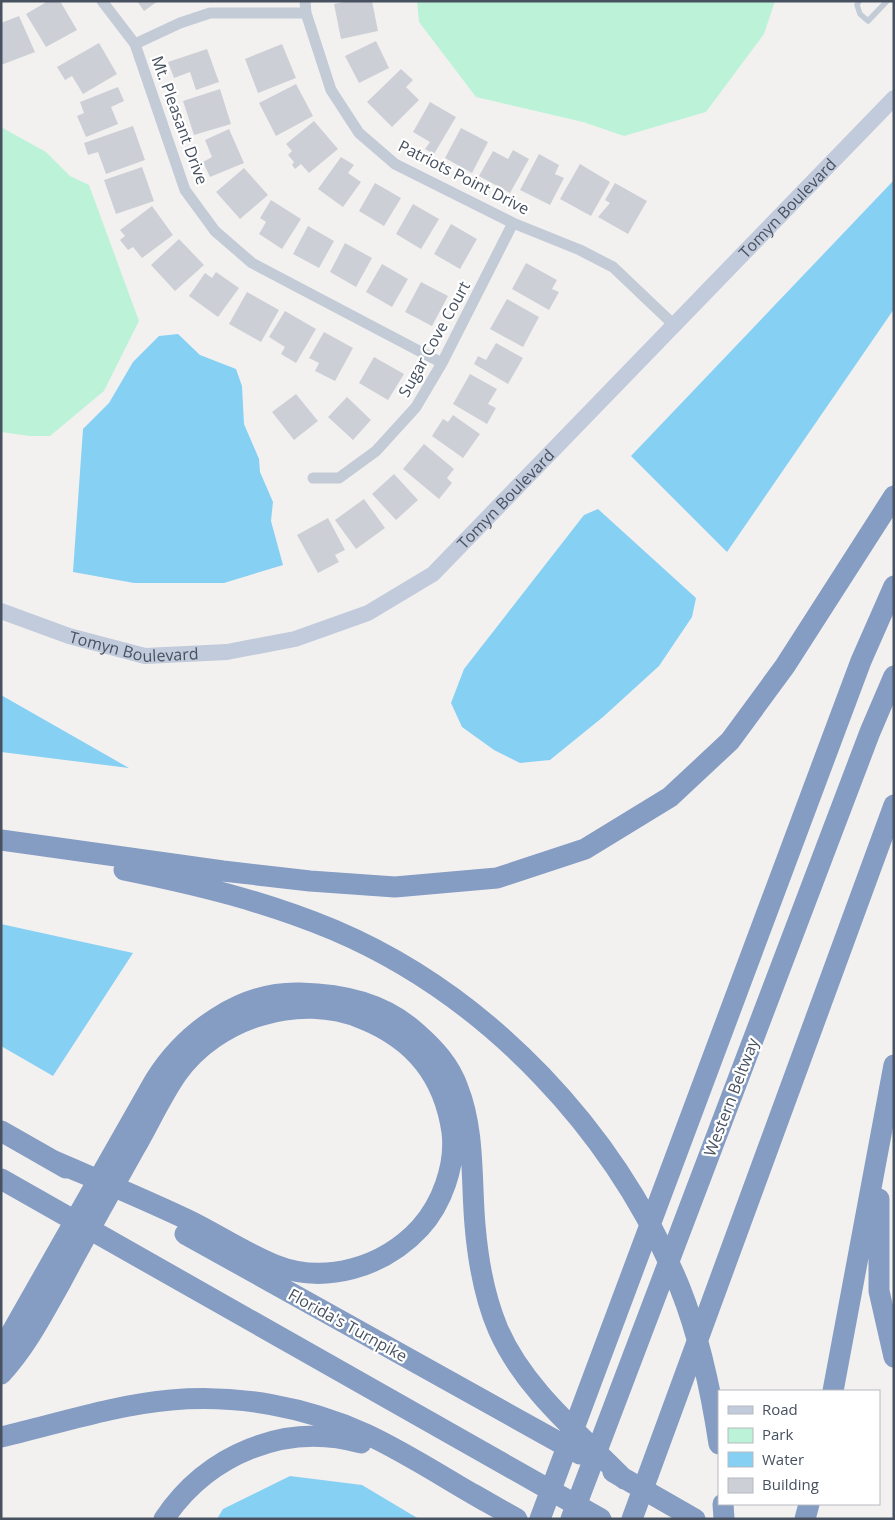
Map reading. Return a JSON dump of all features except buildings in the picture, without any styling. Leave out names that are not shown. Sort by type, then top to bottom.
[{"type":"highway","points":[[1,840],[223,871],[310,881],[395,887],[497,878],[585,849],[670,797],[730,741],[785,666],[894,496]]},
{"type":"highway","points":[[540,1519],[861,661],[894,586]]},
{"type":"highway","name":"Western Beltway","points":[[572,1519],[609,1416],[866,741],[894,676]]},
{"type":"highway","points":[[632,1519],[894,805]]},
{"type":"highway","points":[[1,845],[209,888],[270,906],[335,931],[401,965],[456,1000],[506,1042],[558,1094],[604,1152],[643,1213],[680,1288],[703,1357],[718,1439]]},
{"type":"highway","points":[[1,1351],[63,1261],[122,1156],[165,1063],[182,1045],[205,1025],[240,1006],[269,996],[296,992],[328,994],[360,1000],[385,1011],[409,1026],[444,1060],[458,1086],[464,1106],[470,1138],[475,1227],[484,1289],[499,1330],[519,1367],[544,1397],[624,1479]]},
{"type":"highway","points":[[54,1161],[186,1219],[276,1265],[304,1272],[331,1273],[363,1266],[388,1255],[409,1240],[428,1220],[444,1190],[451,1166],[452,1138],[448,1107],[435,1078],[421,1057],[400,1039],[377,1024],[354,1015],[323,1009],[293,1009],[273,1012],[243,1022],[214,1037],[178,1073],[122,1156]]},
{"type":"highway","points":[[833,1390],[845,1318],[894,1065]]},
{"type":"highway","points":[[894,1074],[877,1216],[879,1291],[894,1357]]},
{"type":"highway","name":"Florida's Turnpike","points":[[1,1131],[695,1519]]},
{"type":"highway","points":[[1,1179],[601,1519]]},
{"type":"highway","points":[[1,1374],[34,1330],[63,1261]]},
{"type":"highway","points":[[1,1437],[103,1412],[168,1400],[218,1399],[271,1404],[328,1418],[368,1435],[517,1519]]},
{"type":"highway","points":[[164,1519],[193,1482],[225,1459],[250,1447],[276,1440],[307,1437],[331,1437],[371,1445],[485,1501]]},
{"type":"highway","points":[[724,1505],[724,1519]]},
{"type":"highway","points":[[805,1519],[809,1505]]},
{"type":"street","name":"Mt. Pleasant Drive","points":[[102,1],[135,44],[185,190],[215,231],[252,263],[442,363]]},
{"type":"street","points":[[135,44],[180,23],[210,13],[305,7]]},
{"type":"street","name":"Patriots Point Drive","points":[[305,7],[331,90],[359,133],[395,164],[513,223],[580,250],[613,267],[674,325]]},
{"type":"street","name":"Tomyn Boulevard","points":[[1,611],[69,636],[145,656],[226,652],[285,641],[368,613],[433,574],[894,98]]},
{"type":"street","name":"Sugar Cove Court","points":[[313,478],[339,478],[376,451],[416,407],[442,363],[513,223]]},
{"type":"lane","points":[[859,1],[857,5],[860,14],[868,21],[887,1]]},
{"type":"green space","points":[[417,1],[775,1],[764,34],[706,112],[624,136],[583,122],[476,97],[419,22]]},
{"type":"green space","points":[[1,127],[46,152],[70,176],[89,185],[139,321],[104,391],[50,436],[30,436],[1,432]]},
{"type":"water","points":[[894,180],[894,309],[727,552],[631,456]]},
{"type":"water","points":[[178,334],[200,355],[236,369],[242,386],[244,424],[259,459],[260,472],[273,502],[271,521],[283,565],[224,583],[134,583],[73,572],[83,429],[109,403],[133,362],[159,336]]},
{"type":"water","points":[[598,509],[696,598],[692,617],[659,666],[603,717],[550,760],[520,763],[494,750],[462,727],[451,703],[464,669],[584,515]]},
{"type":"water","points":[[1,695],[129,768],[1,752]]},
{"type":"water","points":[[1,924],[133,953],[53,1076],[1,1046]]},
{"type":"water","points":[[290,1476],[362,1485],[419,1519],[217,1519],[223,1509]]}]
